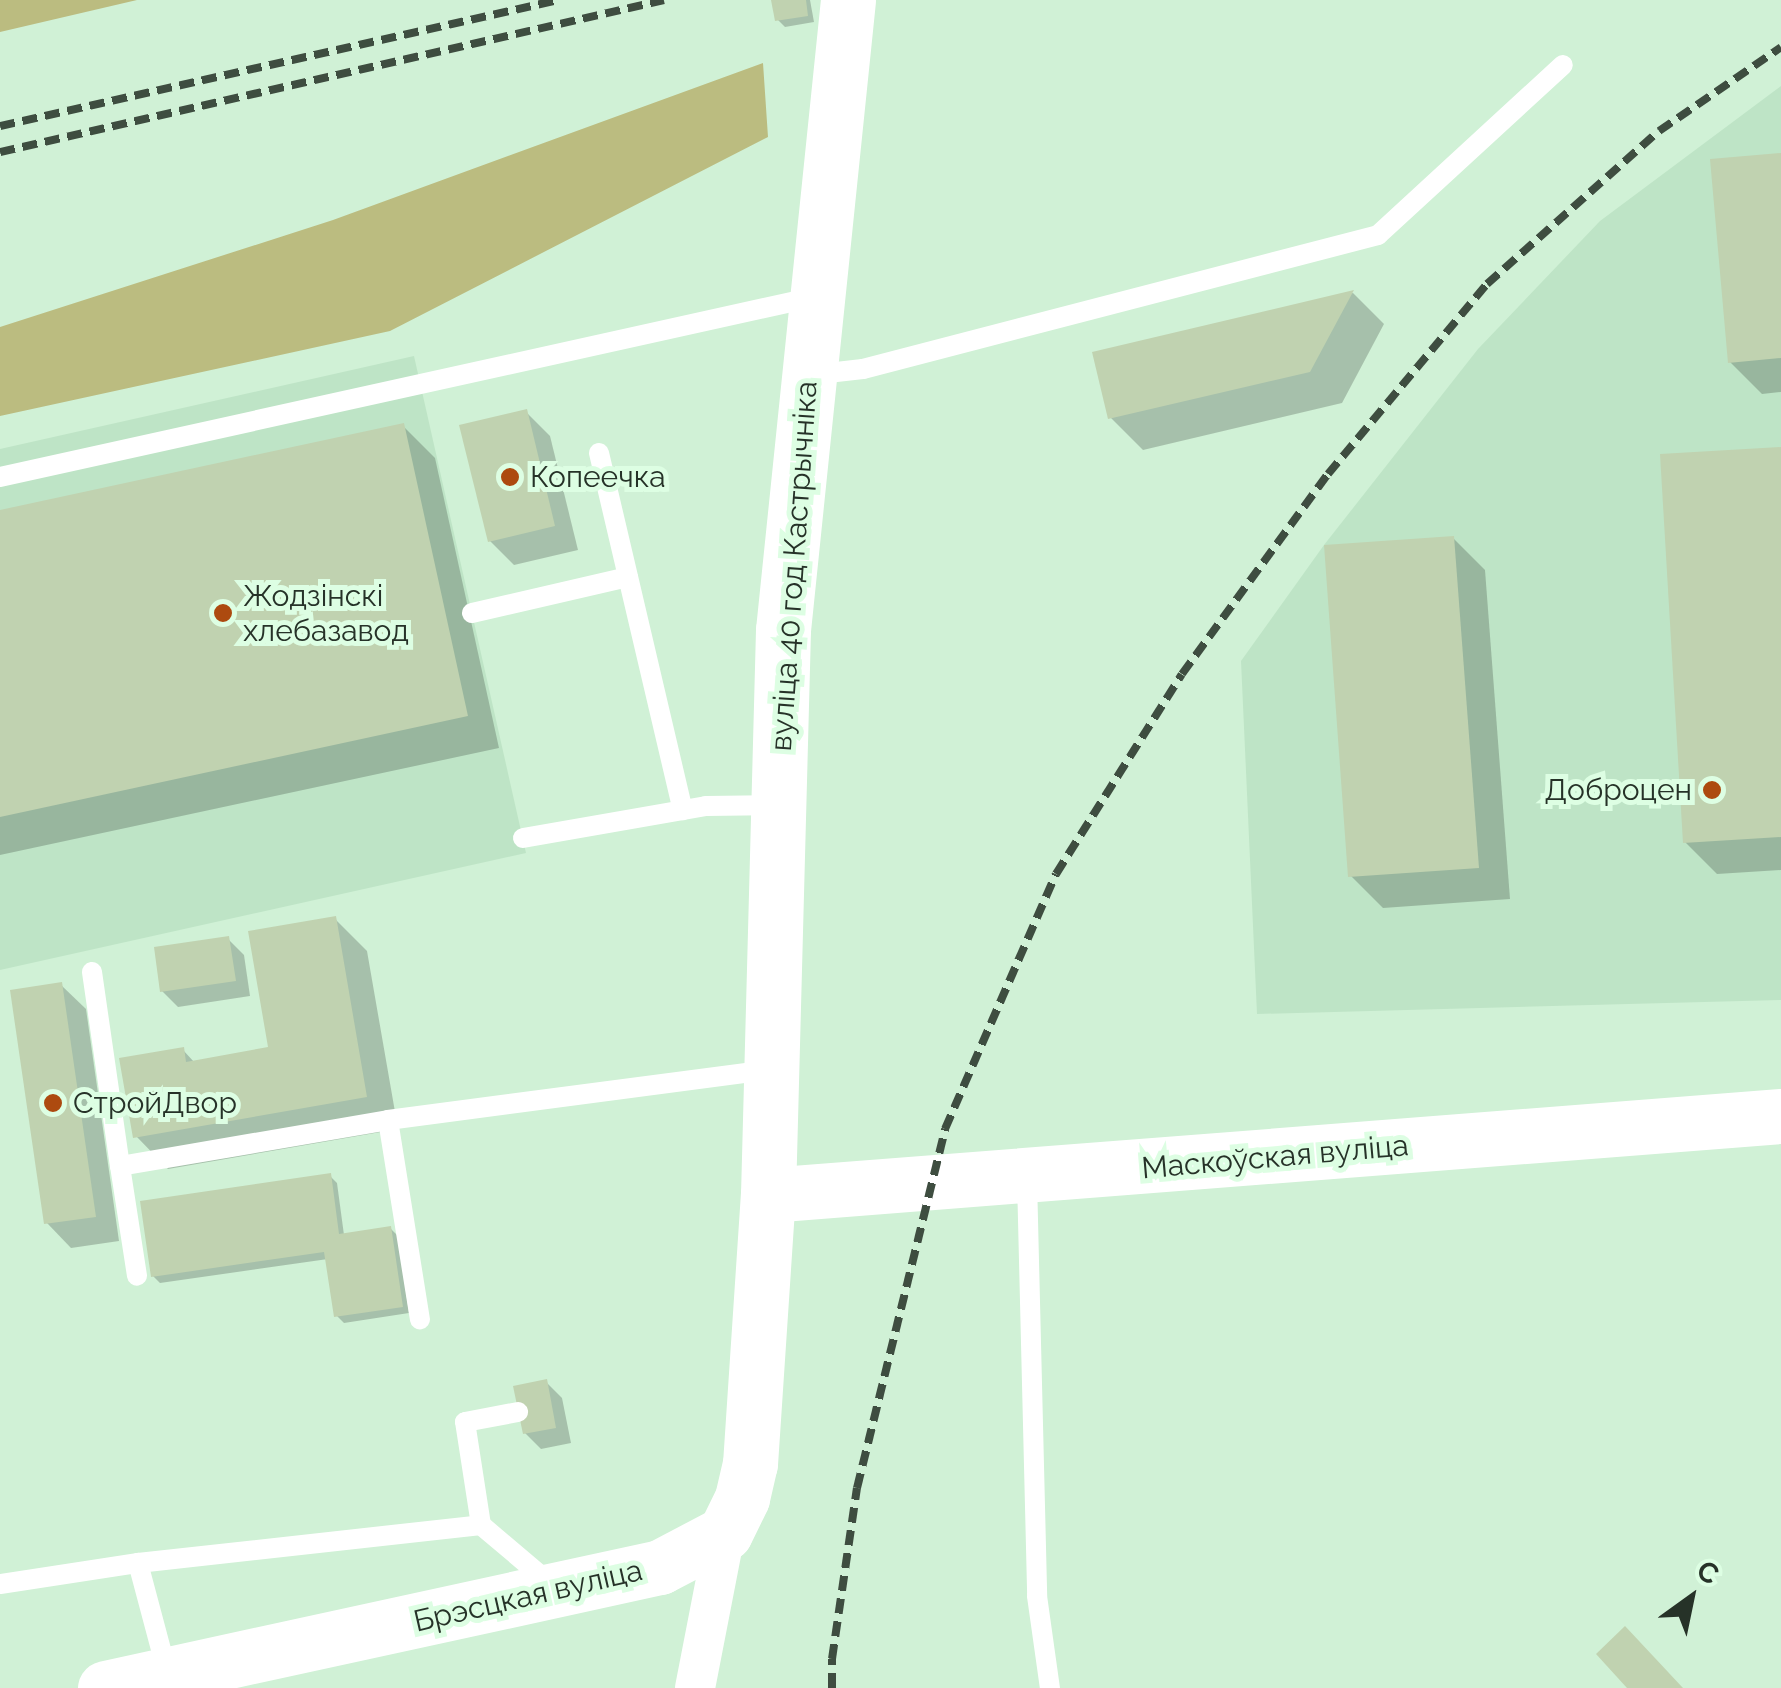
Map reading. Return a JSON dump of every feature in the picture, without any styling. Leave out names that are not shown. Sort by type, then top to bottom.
[{"type":"main road","name":"вуліца 40 год Кастрычніка","points":[[768,1195],[783,630],[848,0]]},
{"type":"main road","name":"Маскоўская вуліца","points":[[768,1195],[1781,1116]]},
{"type":"main road","points":[[725,1533],[742,1498],[750,1464],[768,1195]]},
{"type":"main road","name":"Брэсцкая вуліца","points":[[105,1688],[660,1567],[725,1533]]},
{"type":"street","points":[[695,1688],[725,1533]]},
{"type":"lane","points":[[808,376],[862,369],[1378,235],[1563,64]]},
{"type":"lane","points":[[0,477],[816,297]]},
{"type":"lane","points":[[599,454],[683,810]]},
{"type":"lane","points":[[472,613],[628,576]]},
{"type":"lane","points":[[522,838],[683,810],[778,805]]},
{"type":"lane","points":[[92,972],[137,1276]]},
{"type":"lane","points":[[120,1166],[388,1120],[772,1069]]},
{"type":"lane","points":[[388,1120],[420,1319]]},
{"type":"lane","points":[[1027,1177],[1037,1596],[1050,1688]]},
{"type":"lane","points":[[518,1412],[466,1422],[481,1524],[560,1591]]},
{"type":"lane","points":[[0,1584],[138,1563],[481,1524]]},
{"type":"lane","points":[[138,1563],[168,1674]]},
{"type":"shaded area","points":[[0,0],[137,0],[0,32]]},
{"type":"shaded area","points":[[763,63],[768,137],[390,331],[0,416],[0,327],[333,220]]},
{"type":"shaded area","points":[[1781,86],[1781,1000],[1257,1014],[1241,661],[1324,545],[1478,349],[1600,221]]},
{"type":"shaded area","points":[[414,356],[526,853],[0,970],[0,449]]},
{"type":"building","points":[[771,0],[806,0],[808,16],[775,21]]},
{"type":"building","points":[[1781,153],[1781,358],[1728,363],[1710,159]]},
{"type":"building","points":[[1354,290],[1310,372],[1108,419],[1092,352]]},
{"type":"building","points":[[527,409],[555,526],[488,542],[459,425]]},
{"type":"building","name":"Жодзінскі хлебазавод","points":[[404,423],[468,716],[0,817],[0,510]]},
{"type":"building","points":[[1781,447],[1781,837],[1683,843],[1660,454]]},
{"type":"building","points":[[1454,536],[1479,868],[1348,877],[1324,545]]},
{"type":"building","points":[[336,916],[367,1097],[133,1138],[119,1058],[184,1047],[186,1062],[268,1047],[248,931]]},
{"type":"building","points":[[229,936],[236,981],[160,992],[154,947]]},
{"type":"building","name":"СтройДвор","points":[[62,982],[96,1217],[44,1224],[10,990]]},
{"type":"building","points":[[331,1173],[339,1234],[391,1226],[403,1307],[334,1317],[324,1252],[151,1277],[140,1201]]},
{"type":"building","points":[[547,1379],[556,1428],[523,1434],[513,1386]]},
{"type":"building","points":[[1625,1626],[1683,1688],[1627,1688],[1596,1654]]},
{"type":"railway","points":[[0,126],[558,0]]},
{"type":"railway","points":[[0,152],[664,0]]},
{"type":"railway","points":[[832,1688],[832,1659],[857,1488],[945,1129],[1056,874],[1182,674],[1328,474],[1487,284],[1659,131],[1781,47]]},
{"type":"place","name":"Копеечка","points":[[510,477]]},
{"type":"place","name":"Жодзінскі хлебазавод","points":[[223,613]]},
{"type":"place","name":"Доброцен","points":[[1712,790]]},
{"type":"place","name":"СтройДвор","points":[[53,1103]]}]
